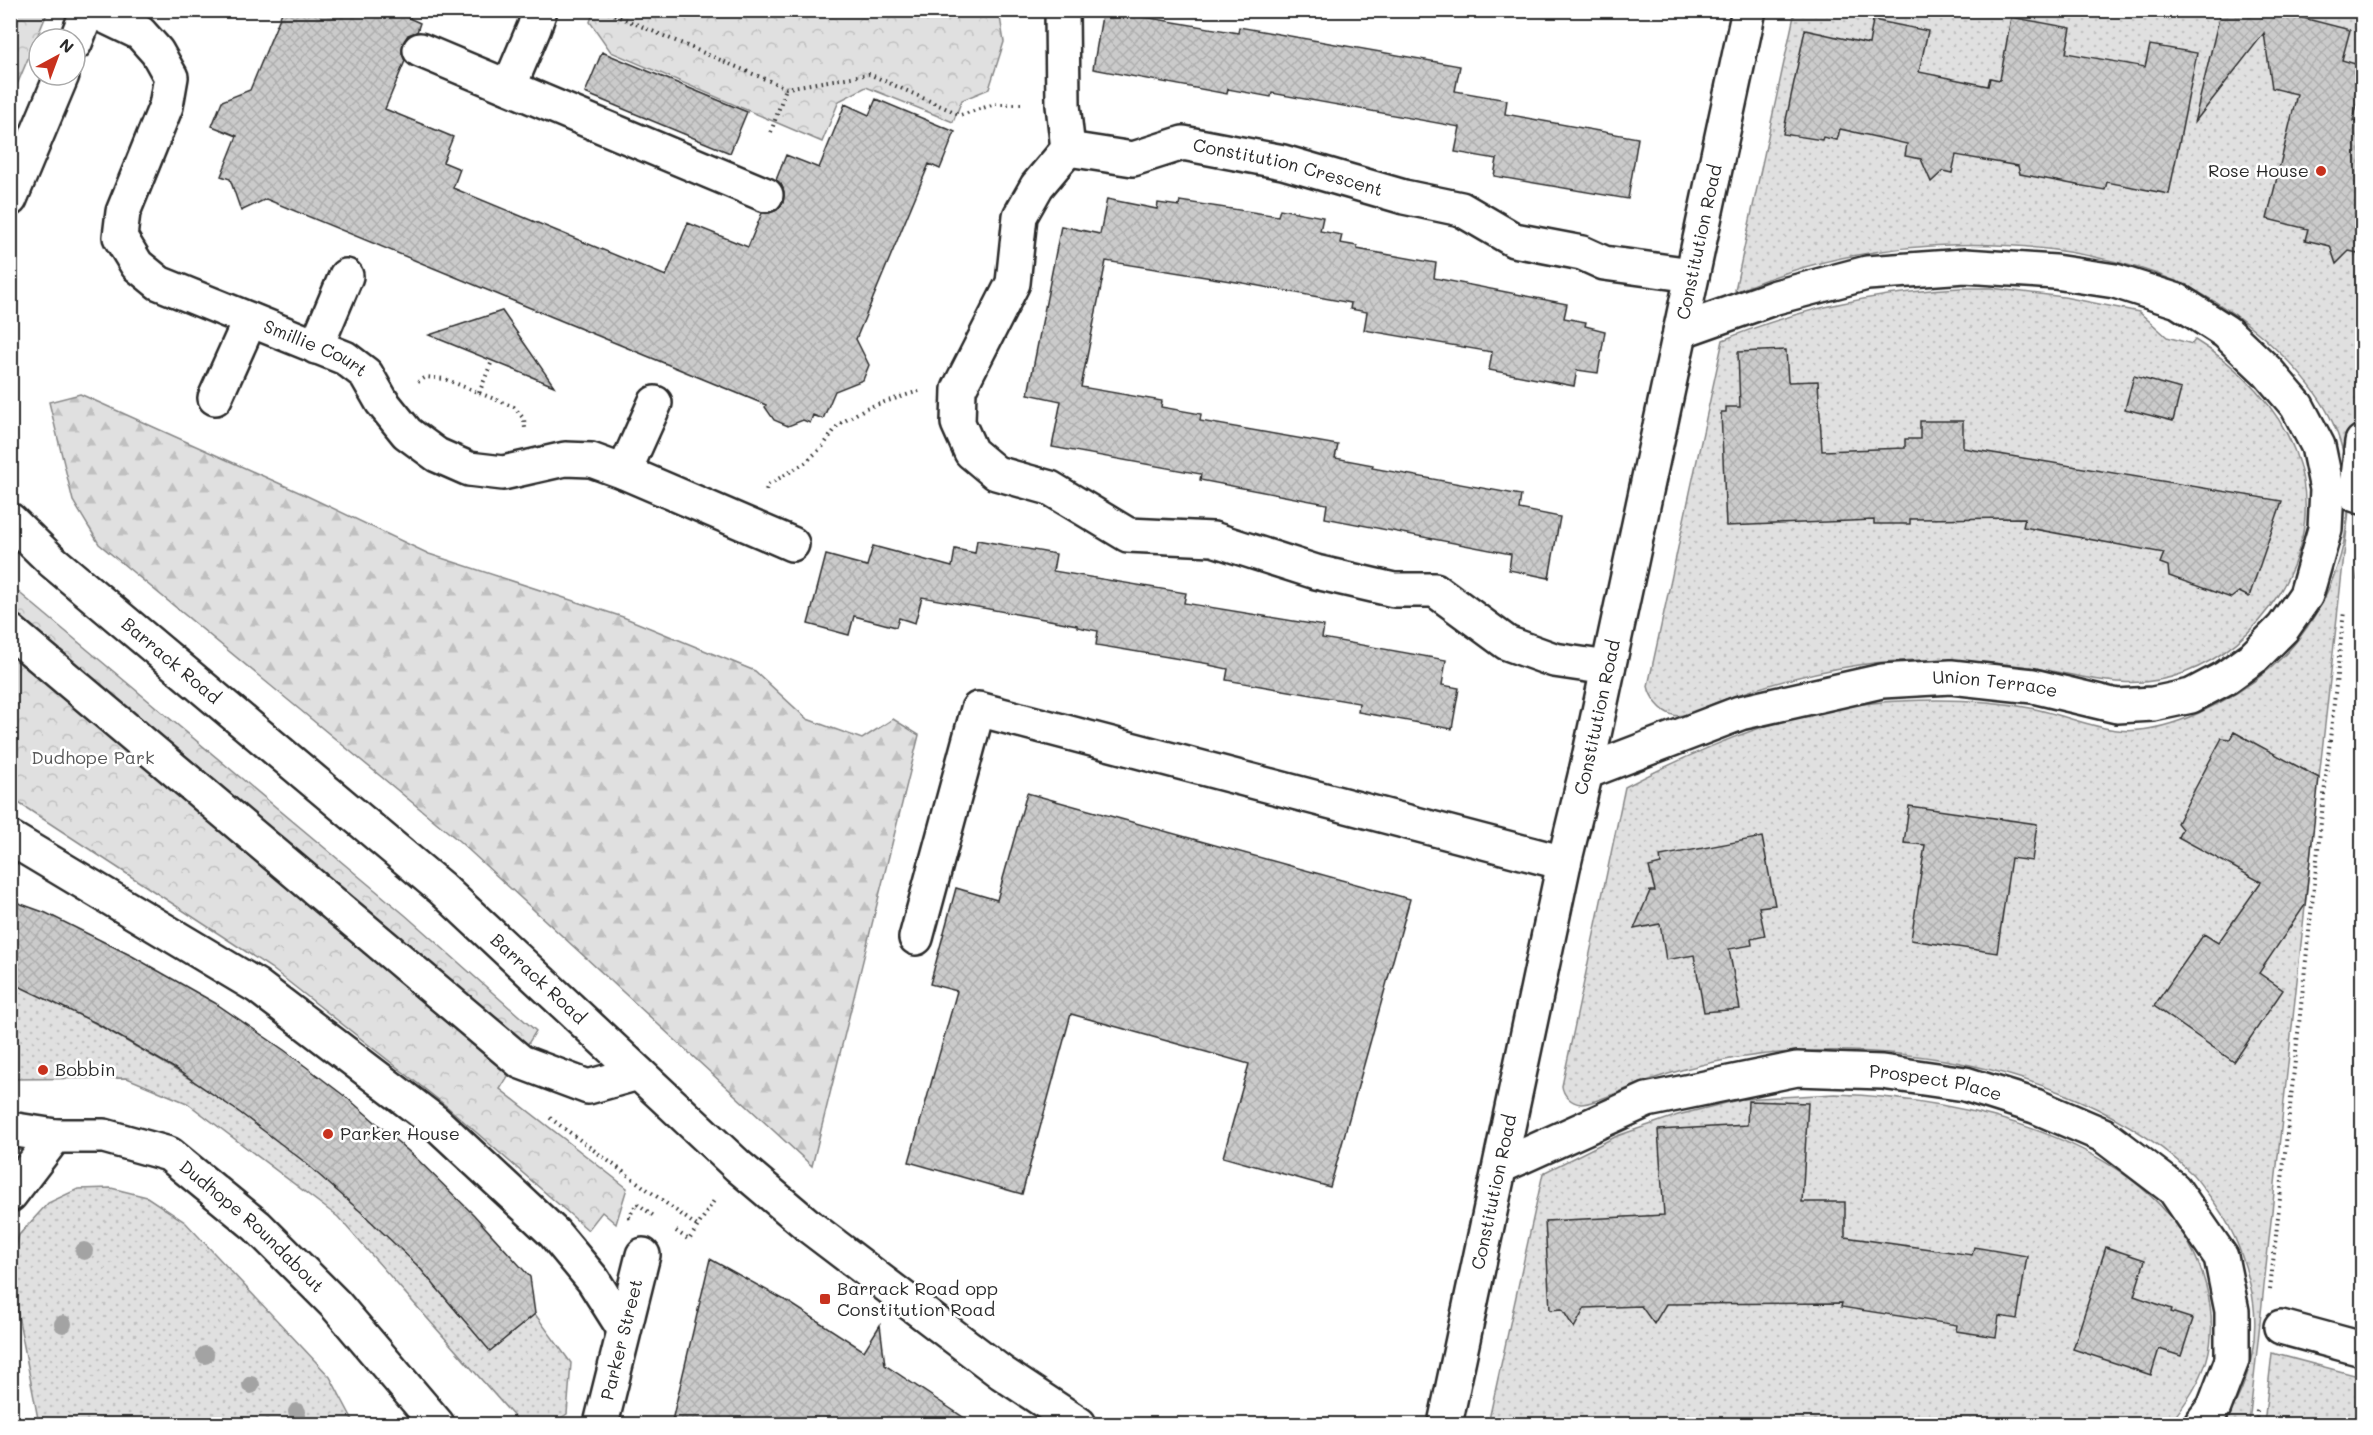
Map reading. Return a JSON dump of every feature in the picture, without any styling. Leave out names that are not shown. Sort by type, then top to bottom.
[{"type":"street","points":[[82,27],[90,10]]},
{"type":"street","name":"Smillie Court","points":[[90,10],[140,33],[157,52],[171,77],[166,106],[123,212],[120,237],[137,265],[159,283],[345,358],[366,374],[382,402],[407,433],[437,455],[469,469],[503,473],[565,459],[591,460],[624,471],[792,544]]},
{"type":"street","points":[[509,87],[540,10]]},
{"type":"street","points":[[1062,10],[1063,105],[1068,149],[1037,186],[1020,216],[1013,283],[959,389],[958,423],[971,452],[996,473],[1050,488],[1128,535],[1213,538],[1316,572],[1394,590],[1435,590],[1507,643],[1554,660],[1608,668]]},
{"type":"street","name":"Constitution Road","points":[[1445,1425],[1749,10]]},
{"type":"street","points":[[420,50],[766,195]]},
{"type":"street","points":[[10,199],[57,87]]},
{"type":"street","name":"Constitution Crescent","points":[[1068,149],[1133,159],[1183,143],[1282,162],[1404,197],[1461,209],[1514,240],[1582,254],[1604,263],[1692,275]]},
{"type":"street","name":"Union Terrace","points":[[1586,772],[1740,713],[1882,681],[1951,677],[2033,686],[2117,706],[2152,704],[2191,696],[2225,678],[2254,657],[2283,628],[2306,595],[2325,529],[2327,489],[2318,446],[2297,406],[2267,371],[2226,332],[2178,301],[2115,281],[2055,272],[1965,266],[1867,273],[1776,297],[1680,331]]},
{"type":"street","points":[[316,346],[346,276]]},
{"type":"street","points":[[214,398],[250,320]]},
{"type":"street","points":[[624,471],[655,403]]},
{"type":"street","points":[[2359,496],[2362,442]]},
{"type":"street","name":"Barrack Road","points":[[10,520],[52,561],[441,888],[738,1166],[810,1227],[1002,1373],[1079,1425]]},
{"type":"street","points":[[10,631],[520,1062],[588,1087],[638,1074]]},
{"type":"street","points":[[916,938],[978,709],[1564,863]]},
{"type":"street","points":[[10,838],[257,986],[434,1120],[554,1233],[593,1280],[624,1329]]},
{"type":"street","name":"Prospect Place","points":[[1502,1166],[1647,1100],[1797,1069],[1882,1072],[1965,1084],[2035,1106],[2103,1135],[2174,1189],[2221,1257],[2232,1311],[2232,1360],[2214,1407],[2201,1425]]},
{"type":"street","name":"Dudhope Roundabout","points":[[10,1129],[55,1136],[104,1136],[169,1154],[257,1226],[328,1297],[413,1411],[437,1425]]},
{"type":"street","points":[[10,1195],[55,1136]]},
{"type":"street","name":"Parker Street","points":[[601,1425],[642,1255]]},
{"type":"street","points":[[2275,1314],[2362,1349]]},
{"type":"path","points":[[603,10],[786,88],[868,74],[961,115],[995,104],[1063,105]]},
{"type":"path","points":[[771,132],[786,88]]},
{"type":"path","points":[[479,393],[492,361]]},
{"type":"path","points":[[445,380],[514,407]]},
{"type":"path","points":[[745,524],[768,485],[805,463],[824,446],[838,424],[866,408],[923,390],[959,389]]},
{"type":"path","points":[[2275,1314],[2345,602]]},
{"type":"path","points":[[549,1117],[697,1226]]},
{"type":"path","points":[[2256,1425],[2258,1402]]},
{"type":"green space","points":[[594,10],[999,11],[1004,42],[989,89],[962,100],[953,122],[866,87],[839,101],[822,142],[611,52],[590,22]]},
{"type":"green space","points":[[10,11],[48,11],[41,27],[27,27],[27,61],[11,99]]},
{"type":"green space","points":[[1795,11],[2362,11],[2362,394],[2319,778],[2234,732],[2230,739],[2222,738],[2312,842],[2249,1424],[2223,1424],[2241,1392],[2252,1357],[2254,1339],[2255,1320],[2250,1284],[2234,1237],[2216,1205],[2190,1172],[2129,1126],[2095,1108],[2021,1078],[1983,1068],[1945,1060],[1880,1052],[1796,1052],[1740,1057],[1654,1078],[1581,1104],[1568,1098],[1562,1086],[1625,787],[1690,755],[1758,729],[1793,718],[1864,704],[1933,700],[1998,703],[2041,710],[2117,730],[2157,727],[2178,721],[2220,703],[2239,691],[2272,667],[2289,650],[2317,611],[2328,589],[2344,543],[2347,518],[2347,472],[2337,434],[2320,400],[2295,369],[2250,326],[2216,302],[2161,275],[2093,257],[2042,249],[1990,245],[1938,246],[1885,250],[1834,260],[1784,273],[1735,290]]},
{"type":"green space","points":[[1991,288],[2064,297],[2139,312],[2167,337],[2192,344],[2195,340],[2228,363],[2256,389],[2278,419],[2295,451],[2304,485],[2305,521],[2296,558],[2269,608],[2249,632],[2212,660],[2162,680],[2119,682],[2098,680],[2035,668],[1955,660],[1898,661],[1841,668],[1786,680],[1683,715],[1673,715],[1664,711],[1654,699],[1648,686],[1723,340],[1781,319],[1840,304],[1900,293]]},
{"type":"green space","points":[[80,394],[303,494],[429,554],[623,617],[755,671],[807,719],[862,739],[893,719],[919,735],[812,1166],[459,841],[99,544],[73,501],[49,402]]},
{"type":"green space","points":[[2362,527],[2362,582],[2357,580]]},
{"type":"green space","name":"Dudhope Park","points":[[10,585],[405,915],[536,1031],[500,1089],[627,1188],[616,1224],[602,1212],[588,1230],[445,1105],[271,968],[11,798]]},
{"type":"green space","points":[[10,982],[70,1010],[168,1065],[282,1143],[353,1202],[387,1234],[419,1267],[490,1350],[535,1314],[571,1363],[567,1414],[554,1422],[543,1425],[517,1420],[338,1217],[187,1103],[127,1078],[11,1079]]},
{"type":"green space","points":[[1835,1094],[1886,1097],[1942,1105],[1999,1118],[2055,1137],[2106,1163],[2150,1195],[2184,1236],[2206,1286],[2212,1326],[2207,1361],[2200,1377],[2182,1408],[2169,1424],[1488,1424],[1543,1173],[1617,1136],[1678,1115],[1742,1099]]},
{"type":"green space","points":[[111,1188],[147,1197],[185,1222],[330,1377],[355,1424],[39,1424],[11,1279],[11,1262],[19,1235],[48,1203],[78,1189]]},
{"type":"green space","points":[[2272,1353],[2362,1377],[2362,1424],[2264,1424]]},
{"type":"building","points":[[283,10],[391,10],[420,23],[417,32],[408,35],[403,43],[402,53],[405,61],[385,109],[453,137],[443,162],[460,169],[453,188],[666,276],[688,223],[748,247],[762,213],[777,210],[783,203],[784,192],[781,184],[776,180],[786,155],[819,168],[845,104],[869,115],[876,99],[955,132],[940,169],[929,164],[856,339],[869,365],[863,380],[835,391],[823,419],[813,415],[810,423],[803,420],[788,426],[774,420],[765,407],[766,405],[266,199],[241,211],[230,179],[221,176],[237,136],[212,126],[222,101],[250,90]]},
{"type":"building","points":[[1103,10],[1238,33],[1239,27],[1460,66],[1455,91],[1507,100],[1505,114],[1638,138],[1628,199],[1494,176],[1497,159],[1455,152],[1460,127],[1272,93],[1271,97],[1228,89],[1227,94],[1093,69]]},
{"type":"building","name":"Rose House","points":[[2221,10],[2281,10],[2280,12],[2350,30],[2342,60],[2362,66],[2362,84],[2353,121],[2362,123],[2362,254],[2349,251],[2336,264],[2330,246],[2305,240],[2308,229],[2267,219],[2297,94],[2272,88],[2264,33],[2194,123]]},
{"type":"building","points":[[2011,17],[2071,28],[2066,53],[2145,67],[2150,45],[2197,53],[2169,194],[2107,182],[2105,190],[2077,185],[2020,174],[2018,166],[1956,155],[1952,173],[1943,171],[1931,182],[1921,159],[1905,156],[1907,144],[1840,129],[1837,140],[1783,134],[1805,30],[1869,44],[1873,20],[1928,31],[1919,72],[1988,86],[1990,78],[2000,80]]},
{"type":"building","points":[[602,52],[747,112],[730,153],[585,93]]},
{"type":"building","points":[[1107,199],[1157,209],[1158,203],[1179,206],[1180,201],[1278,216],[1280,209],[1323,217],[1320,231],[1342,235],[1340,243],[1357,246],[1357,249],[1436,263],[1434,278],[1567,304],[1564,318],[1586,322],[1585,326],[1605,331],[1598,373],[1577,370],[1574,386],[1489,370],[1492,352],[1364,330],[1367,312],[1350,309],[1351,303],[1106,261],[1081,387],[1162,401],[1161,407],[1201,414],[1200,421],[1338,445],[1335,458],[1373,465],[1372,468],[1521,495],[1519,509],[1560,517],[1549,578],[1509,570],[1511,554],[1325,518],[1327,504],[1200,480],[1201,474],[1052,447],[1061,401],[1028,394],[1061,226],[1100,234]]},
{"type":"building","points":[[502,311],[554,386],[429,335]]},
{"type":"building","points":[[1786,350],[1788,382],[1818,381],[1822,451],[1905,448],[1905,439],[1920,439],[1920,421],[1963,421],[1963,448],[2282,501],[2249,597],[2239,592],[2231,598],[2169,576],[2168,566],[2160,563],[2164,553],[2023,527],[2025,518],[1910,519],[1910,524],[1874,524],[1874,520],[1726,526],[1721,412],[1726,412],[1726,407],[1740,407],[1738,352]]},
{"type":"building","points":[[2134,376],[2181,389],[2173,421],[2125,409]]},
{"type":"building","points":[[977,540],[1056,554],[1053,571],[1186,593],[1184,603],[1324,626],[1322,638],[1446,660],[1442,685],[1459,688],[1452,729],[1358,712],[1359,703],[1226,680],[1228,669],[1210,664],[1096,645],[1098,631],[1077,627],[1077,625],[922,597],[915,623],[899,618],[896,627],[854,616],[849,635],[808,624],[826,555],[867,566],[873,546],[952,567],[955,549],[975,553]]},
{"type":"building","points":[[2234,732],[2319,778],[2305,905],[2259,973],[2283,990],[2234,1062],[2154,1006],[2204,934],[2218,943],[2261,882],[2178,837],[2182,829],[2177,823],[2207,766],[2222,738],[2230,739]]},
{"type":"building","points":[[1027,793],[1410,899],[1330,1187],[1223,1157],[1249,1064],[1071,1014],[1022,1194],[909,1162],[957,991],[930,984],[956,888],[997,900]]},
{"type":"building","points":[[1909,806],[2037,824],[2032,861],[2011,858],[1997,953],[1911,940],[1925,845],[1904,843]]},
{"type":"building","points":[[1762,837],[1775,905],[1759,907],[1765,936],[1751,939],[1752,945],[1729,949],[1740,1009],[1704,1012],[1694,955],[1666,960],[1660,924],[1634,929],[1650,891],[1655,891],[1649,867],[1661,864],[1660,856]]},
{"type":"building","name":"Parker House","points":[[10,900],[46,913],[132,956],[215,1003],[284,1050],[351,1101],[414,1156],[474,1215],[530,1277],[535,1314],[490,1351],[418,1266],[302,1160],[239,1112],[174,1068],[96,1023],[10,982]]},
{"type":"building","points":[[1748,1101],[1808,1103],[1802,1202],[1845,1202],[1845,1237],[1972,1255],[1974,1247],[2027,1256],[2017,1319],[1999,1316],[1996,1337],[1956,1331],[1957,1325],[1841,1307],[1842,1303],[1666,1304],[1654,1324],[1641,1306],[1585,1308],[1574,1328],[1562,1309],[1550,1310],[1545,1221],[1664,1215],[1658,1130],[1747,1125]]},
{"type":"building","points":[[2106,1247],[2145,1260],[2134,1296],[2193,1319],[2181,1356],[2159,1349],[2151,1375],[2073,1349]]},
{"type":"building","points":[[710,1259],[790,1303],[864,1351],[880,1325],[885,1365],[975,1425],[671,1425]]},
{"type":"place","name":"Rose House","points":[[2321,171]]},
{"type":"place","name":"Bobbin","points":[[43,1070]]},
{"type":"place","name":"Parker House","points":[[328,1134]]},
{"type":"place","name":"Barrack Road opp Constitution Road","points":[[825,1299]]}]
